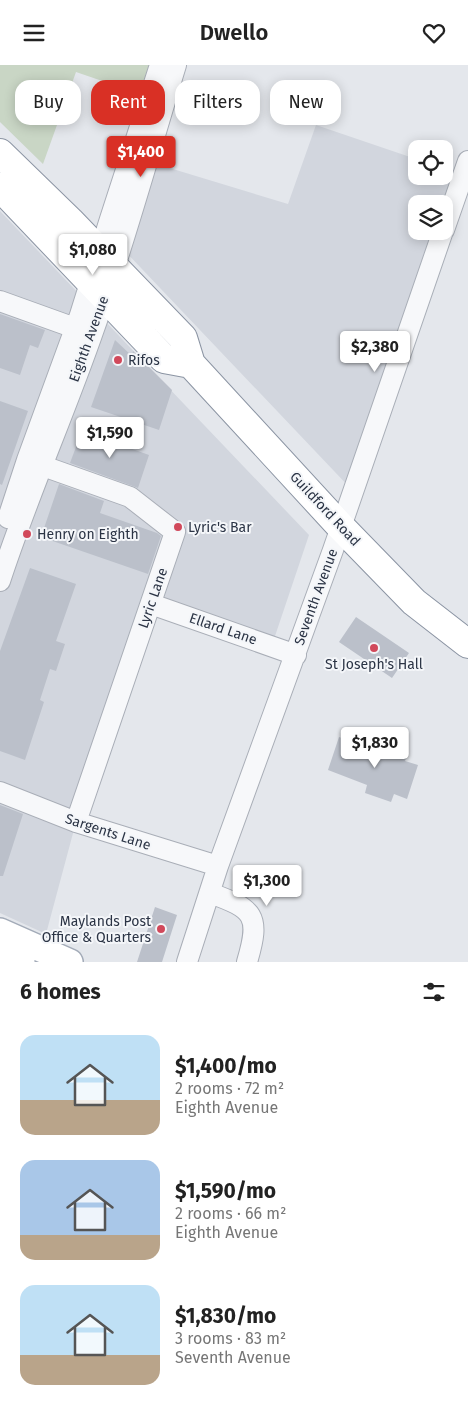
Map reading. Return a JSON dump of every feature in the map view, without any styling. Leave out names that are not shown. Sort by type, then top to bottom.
[{"type":"highway","name":"Guildford Road","points":[[0,153],[70,221],[182,338],[191,363],[341,527],[414,602],[468,644]]},
{"type":"highway","points":[[0,187],[164,359],[191,363]]},
{"type":"main road","points":[[0,931],[70,962]]},
{"type":"main road","points":[[0,952],[22,962]]},
{"type":"street","name":"Eighth Avenue","points":[[0,544],[94,329],[98,289],[160,65]]},
{"type":"street","name":"Eighth Avenue","points":[[107,260],[155,140],[176,65]]},
{"type":"street","name":"Seventh Avenue","points":[[453,205],[468,161]]},
{"type":"street","name":"Seventh Avenue","points":[[187,962],[218,866],[296,655],[441,240]]},
{"type":"street","name":"Eighth Avenue","points":[[0,581],[75,328],[98,289]]},
{"type":"street","points":[[0,301],[75,328]]},
{"type":"street","name":"Lyric Lane","points":[[34,463],[130,497],[175,532],[76,822]]},
{"type":"street","name":"Ellard Lane","points":[[151,604],[296,655]]},
{"type":"street","name":"Sargents Lane","points":[[0,792],[76,822],[218,866]]},
{"type":"street","points":[[210,893],[238,903],[251,915],[254,934],[247,962]]},
{"type":"shaded area","points":[[316,125],[408,156],[408,185],[453,185],[453,171],[463,175],[450,195],[408,195],[408,240],[440,240],[353,491],[103,228],[130,156],[288,204]]},
{"type":"shaded area","points":[[0,211],[309,535],[273,642],[151,604],[76,822],[46,934],[0,913]]},
{"type":"green space","points":[[0,65],[160,65],[155,80],[99,80],[76,72],[73,80],[15,80],[15,125],[57,125],[43,164],[0,122]]},
{"type":"building","points":[[0,314],[45,330],[38,348],[30,345],[20,375],[0,368]]},
{"type":"building","points":[[115,340],[132,356],[133,351],[172,390],[159,430],[91,407]]},
{"type":"building","points":[[0,401],[28,411],[2,485],[0,484]]},
{"type":"building","points":[[82,431],[149,455],[138,488],[70,463]]},
{"type":"building","points":[[59,484],[104,501],[100,513],[161,536],[148,574],[41,537]]},
{"type":"building","points":[[30,568],[76,584],[56,641],[65,644],[56,671],[50,669],[40,700],[44,702],[25,760],[0,751],[0,651]]},
{"type":"building","name":"St Joseph's Hall","points":[[356,617],[409,653],[392,678],[339,642]]},
{"type":"building","points":[[339,737],[379,751],[382,744],[408,753],[405,761],[418,765],[407,799],[394,794],[391,802],[365,793],[367,785],[328,770]]},
{"type":"building","points":[[0,805],[23,814],[3,876],[0,876]]},
{"type":"building","name":"Maylands Post Office & Quarters","points":[[155,907],[177,915],[162,962],[137,962]]},
{"type":"place","name":"Rifos","points":[[118,360]]},
{"type":"place","name":"Lyric's Bar","points":[[178,527]]},
{"type":"place","name":"Henry on Eighth","points":[[27,534]]},
{"type":"place","name":"St Joseph's Hall","points":[[374,648]]},
{"type":"place","name":"Maylands Post Office & Quarters","points":[[161,929]]}]
